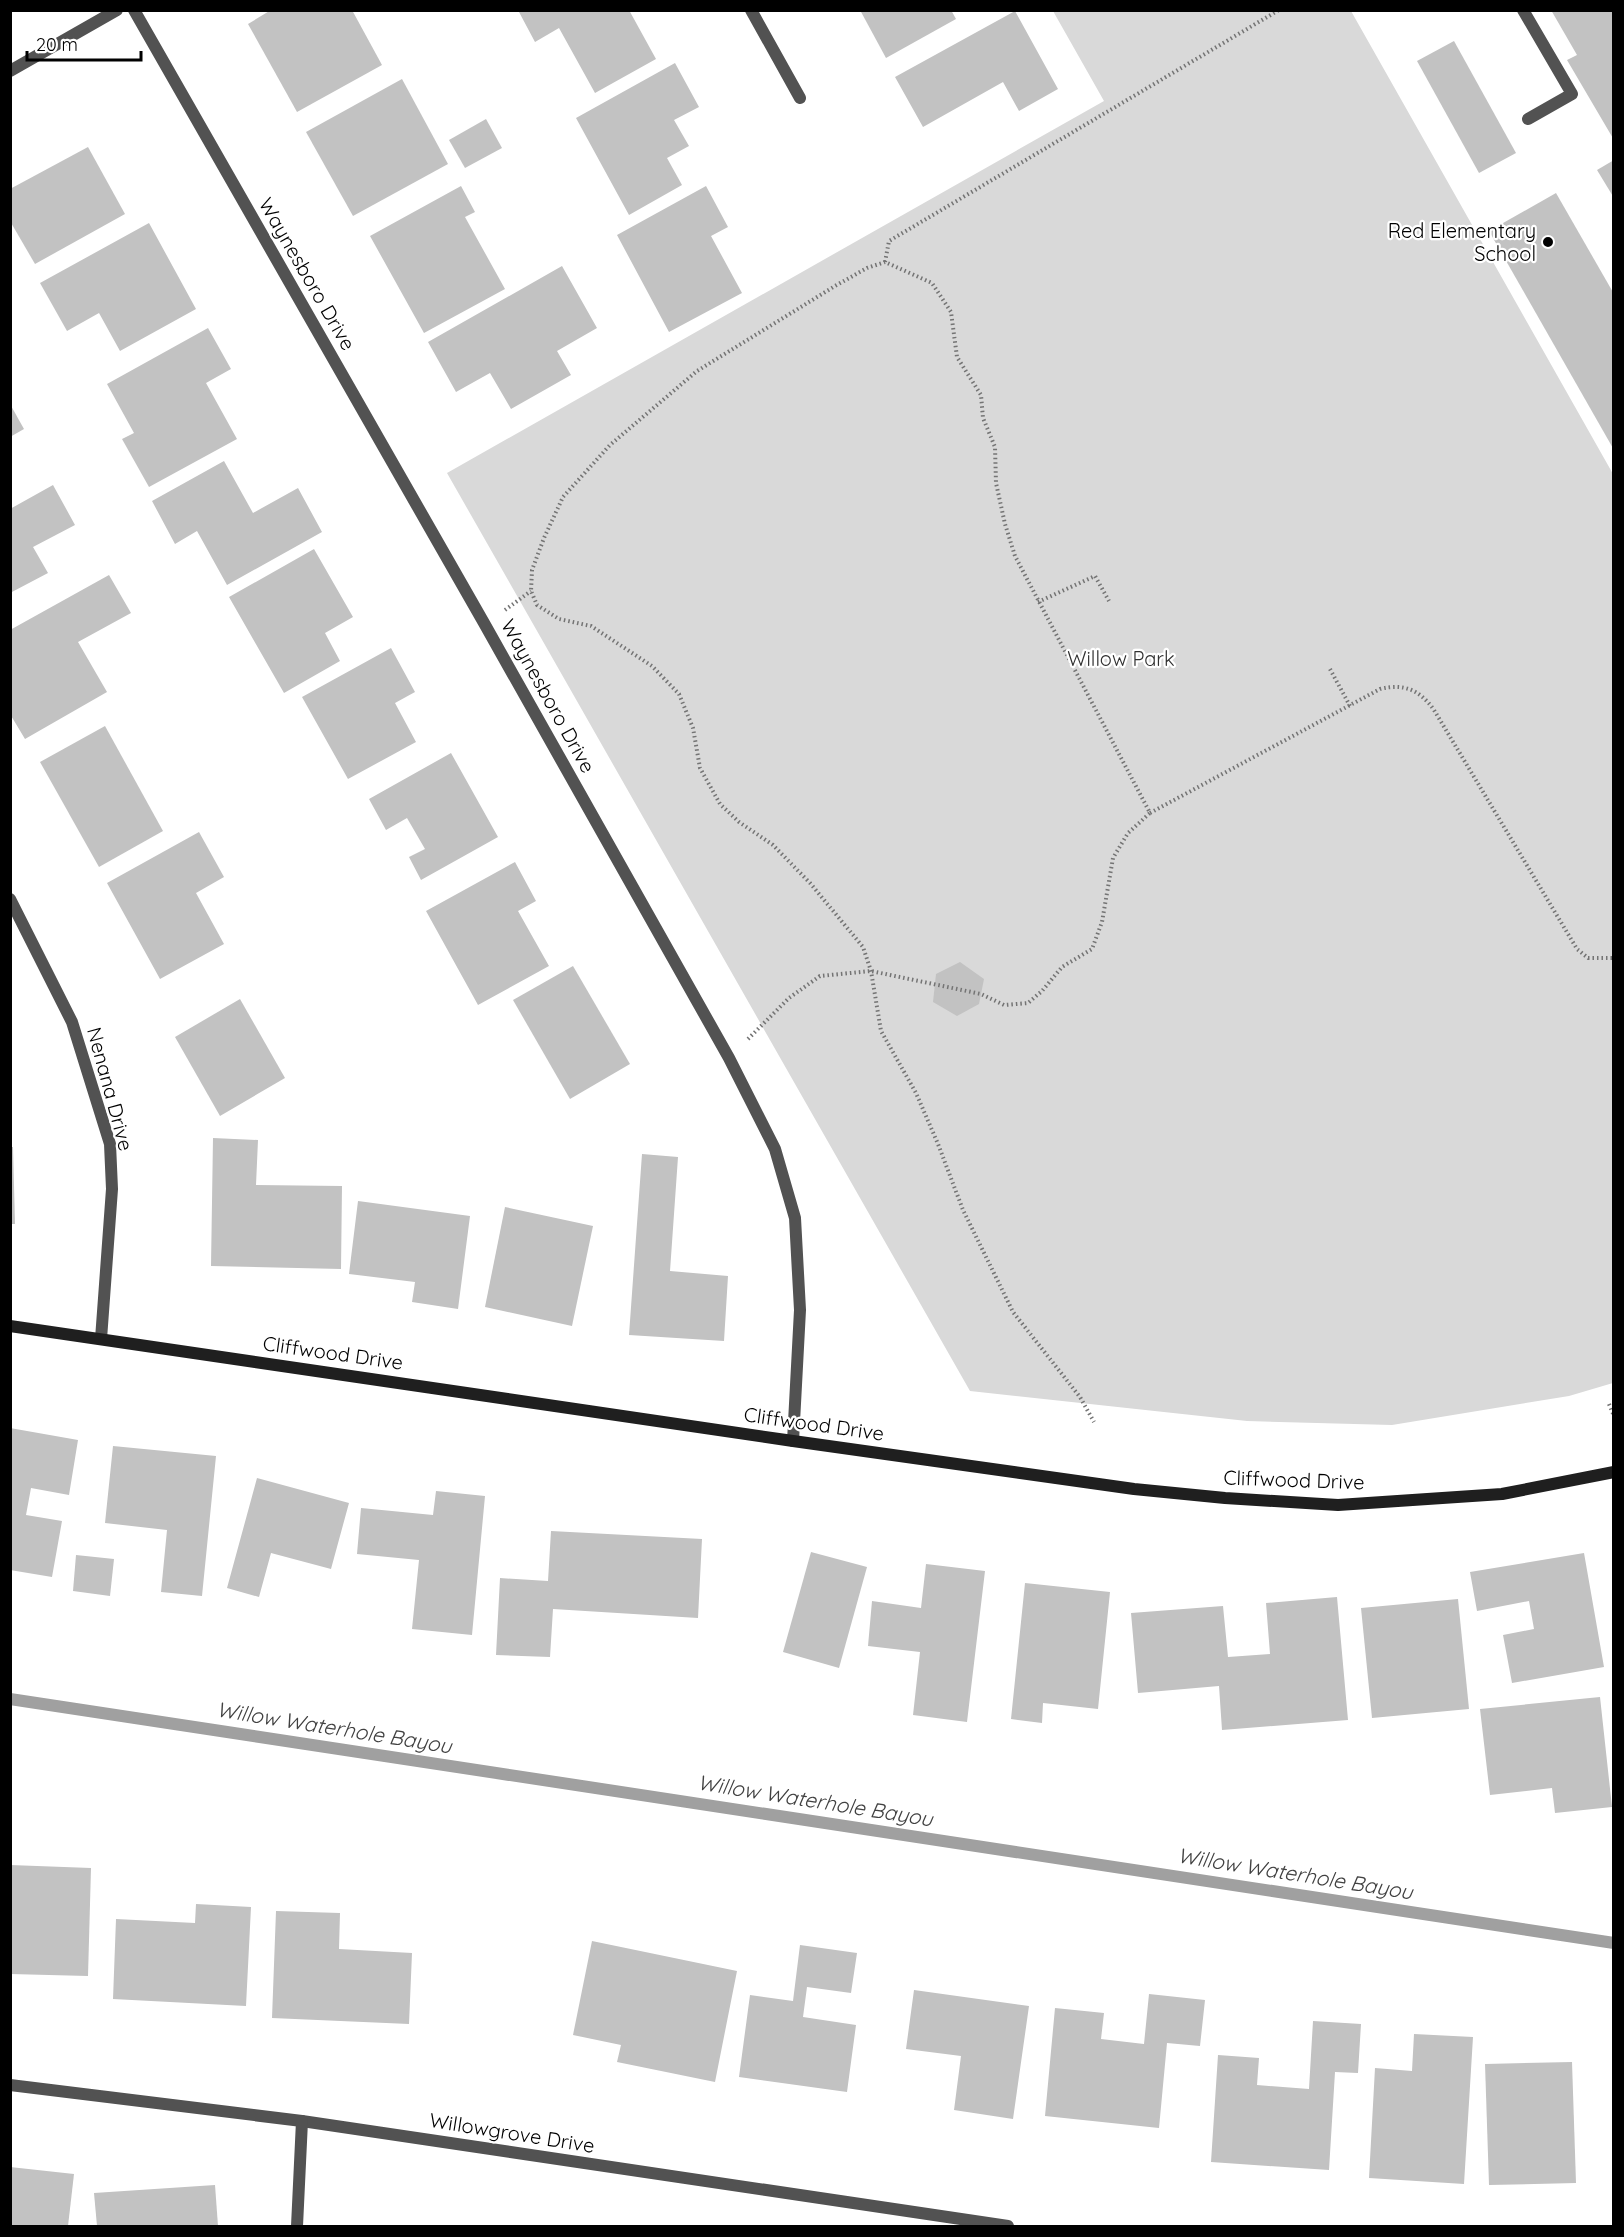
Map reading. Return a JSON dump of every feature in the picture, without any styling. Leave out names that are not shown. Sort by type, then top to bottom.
[{"type":"street","points":[[10,71],[117,10]]},
{"type":"street","name":"Waynesboro Drive","points":[[134,10],[473,603],[729,1058],[775,1149],[795,1218],[800,1310],[793,1441]]},
{"type":"street","points":[[751,10],[800,98]]},
{"type":"street","points":[[1523,10],[1572,94],[1528,119]]},
{"type":"street","name":"Nenana Drive","points":[[10,899],[72,1022],[110,1144],[112,1189],[101,1339]]},
{"type":"street","name":"Cliffwood Drive","points":[[10,1326],[793,1441],[1134,1489],[1225,1498],[1338,1505],[1502,1494],[1614,1472]]},
{"type":"street","name":"Willowgrove Drive","points":[[10,2085],[302,2121],[972,2224],[1008,2226]]},
{"type":"street","points":[[297,2226],[302,2121]]},
{"type":"path","points":[[885,262],[888,241],[1279,10]]},
{"type":"path","points":[[1094,1422],[1080,1397],[1013,1312],[963,1210],[916,1093],[881,1030],[871,971],[863,947],[810,883],[773,845],[739,822],[720,804],[700,768],[693,728],[679,694],[652,666],[591,626],[559,619],[537,605],[531,591],[532,570],[563,497],[610,445],[697,371],[835,286],[867,268],[885,262],[932,283],[951,312],[957,357],[981,395],[983,418],[995,447],[996,483],[1014,556],[1150,813]]},
{"type":"path","points":[[1038,602],[1095,576],[1109,601]]},
{"type":"path","points":[[1330,669],[1350,706]]},
{"type":"path","points":[[729,1058],[789,998],[820,976],[871,971],[981,994],[1004,1005],[1028,1003],[1042,991],[1062,967],[1092,949],[1102,922],[1113,858],[1128,833],[1150,813],[1380,689],[1396,685],[1413,691],[1428,702],[1577,949],[1588,958],[1612,958],[1614,961]]},
{"type":"path","points":[[1609,1404],[1614,1416]]},
{"type":"green space","name":"Willow Park","points":[[1053,11],[1351,11],[1613,474],[1613,1383],[1569,1396],[1392,1425],[1247,1421],[970,1391],[447,473],[1104,101]]},
{"type":"building","points":[[271,10],[352,10],[382,65],[297,112],[248,24]]},
{"type":"building","points":[[521,10],[629,10],[656,59],[595,93],[559,28],[535,42],[519,12]]},
{"type":"building","points":[[860,10],[951,10],[956,19],[886,58]]},
{"type":"building","points":[[1551,10],[1614,10],[1614,140],[1567,60],[1577,55]]},
{"type":"building","points":[[1015,11],[1058,89],[1019,111],[1003,82],[923,127],[895,77]]},
{"type":"building","points":[[1454,41],[1516,153],[1479,173],[1417,61]]},
{"type":"building","points":[[675,63],[699,107],[674,120],[689,146],[667,158],[682,185],[629,215],[576,118]]},
{"type":"building","points":[[402,79],[448,164],[353,216],[306,132]]},
{"type":"building","points":[[486,119],[502,148],[465,168],[449,140]]},
{"type":"building","points":[[88,147],[125,214],[35,264],[10,221],[10,189]]},
{"type":"building","points":[[1614,160],[1614,198],[1597,170]]},
{"type":"building","points":[[461,186],[475,212],[465,217],[505,289],[424,333],[370,236]]},
{"type":"building","points":[[706,186],[728,227],[711,236],[742,293],[669,332],[617,235]]},
{"type":"building","points":[[1556,193],[1614,294],[1614,450],[1489,231]]},
{"type":"building","points":[[149,223],[196,309],[120,351],[99,313],[67,331],[40,283]]},
{"type":"building","points":[[562,266],[597,328],[557,351],[571,375],[511,409],[490,373],[456,392],[428,342]]},
{"type":"building","points":[[208,328],[231,369],[206,383],[237,439],[149,487],[122,439],[134,433],[107,384]]},
{"type":"building","points":[[10,404],[24,429],[10,437]]},
{"type":"building","points":[[224,461],[253,513],[298,488],[322,532],[227,585],[197,531],[175,544],[152,501]]},
{"type":"building","points":[[53,485],[75,525],[33,547],[48,573],[10,593],[10,509]]},
{"type":"building","points":[[314,549],[353,617],[325,633],[340,661],[284,693],[229,597]]},
{"type":"building","points":[[109,575],[131,613],[78,642],[107,692],[25,739],[10,714],[10,630]]},
{"type":"building","points":[[391,648],[415,692],[395,703],[416,742],[348,779],[302,697]]},
{"type":"building","points":[[105,726],[163,831],[99,867],[40,762]]},
{"type":"building","points":[[451,753],[498,837],[421,880],[409,857],[425,849],[407,818],[386,830],[369,799]]},
{"type":"building","points":[[199,832],[224,877],[196,893],[224,944],[160,979],[107,883]]},
{"type":"building","points":[[515,862],[536,901],[518,911],[549,966],[478,1005],[426,911]]},
{"type":"building","points":[[960,962],[984,979],[979,1004],[957,1016],[933,1002],[936,974]]},
{"type":"building","points":[[573,966],[630,1064],[570,1099],[513,1000]]},
{"type":"building","points":[[240,999],[285,1078],[220,1116],[175,1037]]},
{"type":"building","points":[[213,1138],[258,1140],[256,1185],[342,1186],[341,1269],[211,1266]]},
{"type":"building","points":[[10,1147],[13,1147],[15,1224],[10,1224]]},
{"type":"building","points":[[642,1154],[678,1157],[670,1271],[728,1276],[724,1341],[629,1335]]},
{"type":"building","points":[[358,1201],[470,1216],[458,1309],[412,1302],[415,1282],[349,1274]]},
{"type":"building","points":[[505,1207],[593,1226],[572,1326],[485,1307]]},
{"type":"building","points":[[10,1428],[78,1440],[69,1495],[31,1488],[26,1515],[62,1521],[52,1577],[10,1570]]},
{"type":"building","points":[[113,1446],[216,1456],[202,1596],[161,1592],[167,1530],[105,1523]]},
{"type":"building","points":[[257,1478],[349,1503],[331,1569],[271,1553],[259,1597],[227,1588]]},
{"type":"building","points":[[436,1491],[485,1496],[472,1635],[412,1629],[419,1560],[357,1554],[361,1508],[433,1515]]},
{"type":"building","points":[[551,1531],[702,1539],[698,1618],[553,1609],[550,1657],[496,1655],[500,1578],[548,1581]]},
{"type":"building","points":[[811,1552],[867,1567],[839,1668],[783,1652]]},
{"type":"building","points":[[1584,1553],[1604,1667],[1512,1683],[1503,1635],[1534,1629],[1529,1601],[1477,1611],[1470,1572]]},
{"type":"building","points":[[76,1555],[114,1559],[110,1596],[73,1591]]},
{"type":"building","points":[[926,1564],[985,1571],[967,1722],[913,1715],[920,1652],[868,1646],[872,1601],[921,1608]]},
{"type":"building","points":[[1025,1583],[1110,1592],[1098,1709],[1043,1703],[1042,1723],[1011,1719]]},
{"type":"building","points":[[1337,1597],[1348,1720],[1222,1730],[1219,1686],[1138,1693],[1131,1613],[1223,1606],[1228,1657],[1270,1654],[1266,1603]]},
{"type":"building","points":[[1458,1599],[1469,1709],[1372,1718],[1361,1608]]},
{"type":"building","points":[[1600,1697],[1612,1807],[1555,1813],[1552,1788],[1490,1795],[1480,1709]]},
{"type":"building","points":[[10,1865],[91,1868],[88,1976],[10,1974]]},
{"type":"building","points":[[196,1904],[251,1907],[246,2006],[113,1999],[116,1919],[195,1923]]},
{"type":"building","points":[[276,1911],[340,1913],[339,1949],[412,1953],[409,2024],[272,2018]]},
{"type":"building","points":[[592,1941],[737,1971],[715,2082],[617,2062],[621,2045],[573,2035]]},
{"type":"building","points":[[800,1945],[857,1953],[851,1993],[807,1987],[803,2017],[856,2025],[847,2092],[739,2077],[750,1995],[793,2001]]},
{"type":"building","points":[[914,1990],[1029,2006],[1013,2119],[954,2110],[961,2056],[906,2049]]},
{"type":"building","points":[[1149,1994],[1205,2000],[1200,2046],[1167,2043],[1159,2128],[1045,2116],[1055,2008],[1104,2013],[1101,2039],[1144,2044]]},
{"type":"building","points":[[1313,2021],[1361,2024],[1358,2073],[1335,2072],[1329,2170],[1211,2162],[1218,2055],[1259,2058],[1257,2085],[1309,2089]]},
{"type":"building","points":[[1414,2034],[1473,2037],[1464,2184],[1369,2178],[1375,2068],[1412,2071]]},
{"type":"building","points":[[1572,2062],[1576,2183],[1489,2185],[1485,2064]]},
{"type":"building","points":[[10,2167],[74,2174],[68,2226],[10,2226]]},
{"type":"building","points":[[215,2185],[218,2226],[97,2226],[94,2193]]},
{"type":"waterway","name":"Willow Waterhole Bayou","points":[[10,1699],[1614,1943]]},
{"type":"place","name":"Red Elementary School","points":[[1548,242]]}]
